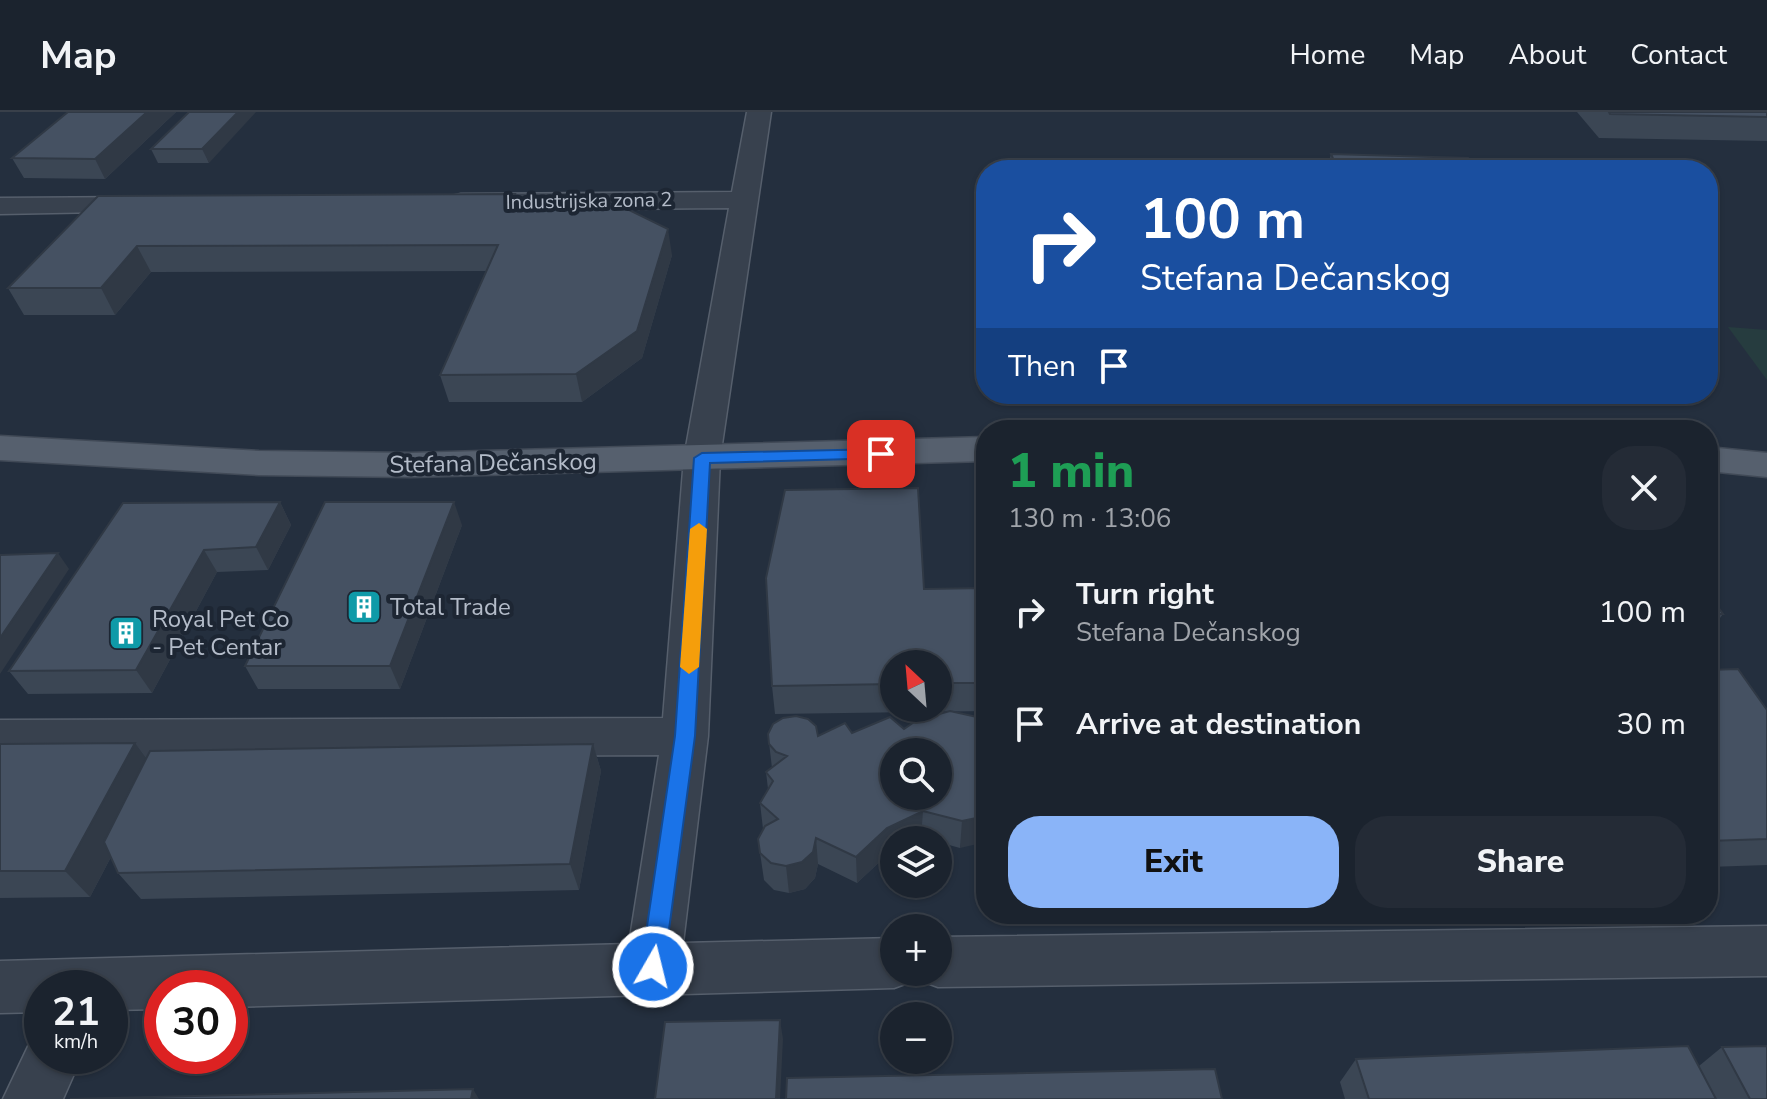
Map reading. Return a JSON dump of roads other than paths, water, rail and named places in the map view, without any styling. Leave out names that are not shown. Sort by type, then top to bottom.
[{"type":"main road","name":"Stefana Dečanskog","points":[[0,448],[259,463],[410,465],[976,449]]},
{"type":"main road","points":[[1718,460],[1767,465]]},
{"type":"street","points":[[653,967],[685,736],[702,458],[759,112]]},
{"type":"street","name":"Industrijska zona 2","points":[[430,202],[746,200]]},
{"type":"street","points":[[0,206],[175,204]]},
{"type":"street","points":[[0,739],[685,736]]},
{"type":"street","points":[[952,962],[1767,951]]},
{"type":"street","points":[[128,985],[653,967],[880,963]]},
{"type":"street","points":[[0,987],[24,987]]},
{"type":"street","points":[[33,1099],[45,1074]]},
{"type":"place","name":"Total Trade","points":[[364,607]]},
{"type":"place","name":"Royal Pet Co - Pet Centar","points":[[126,633]]}]
